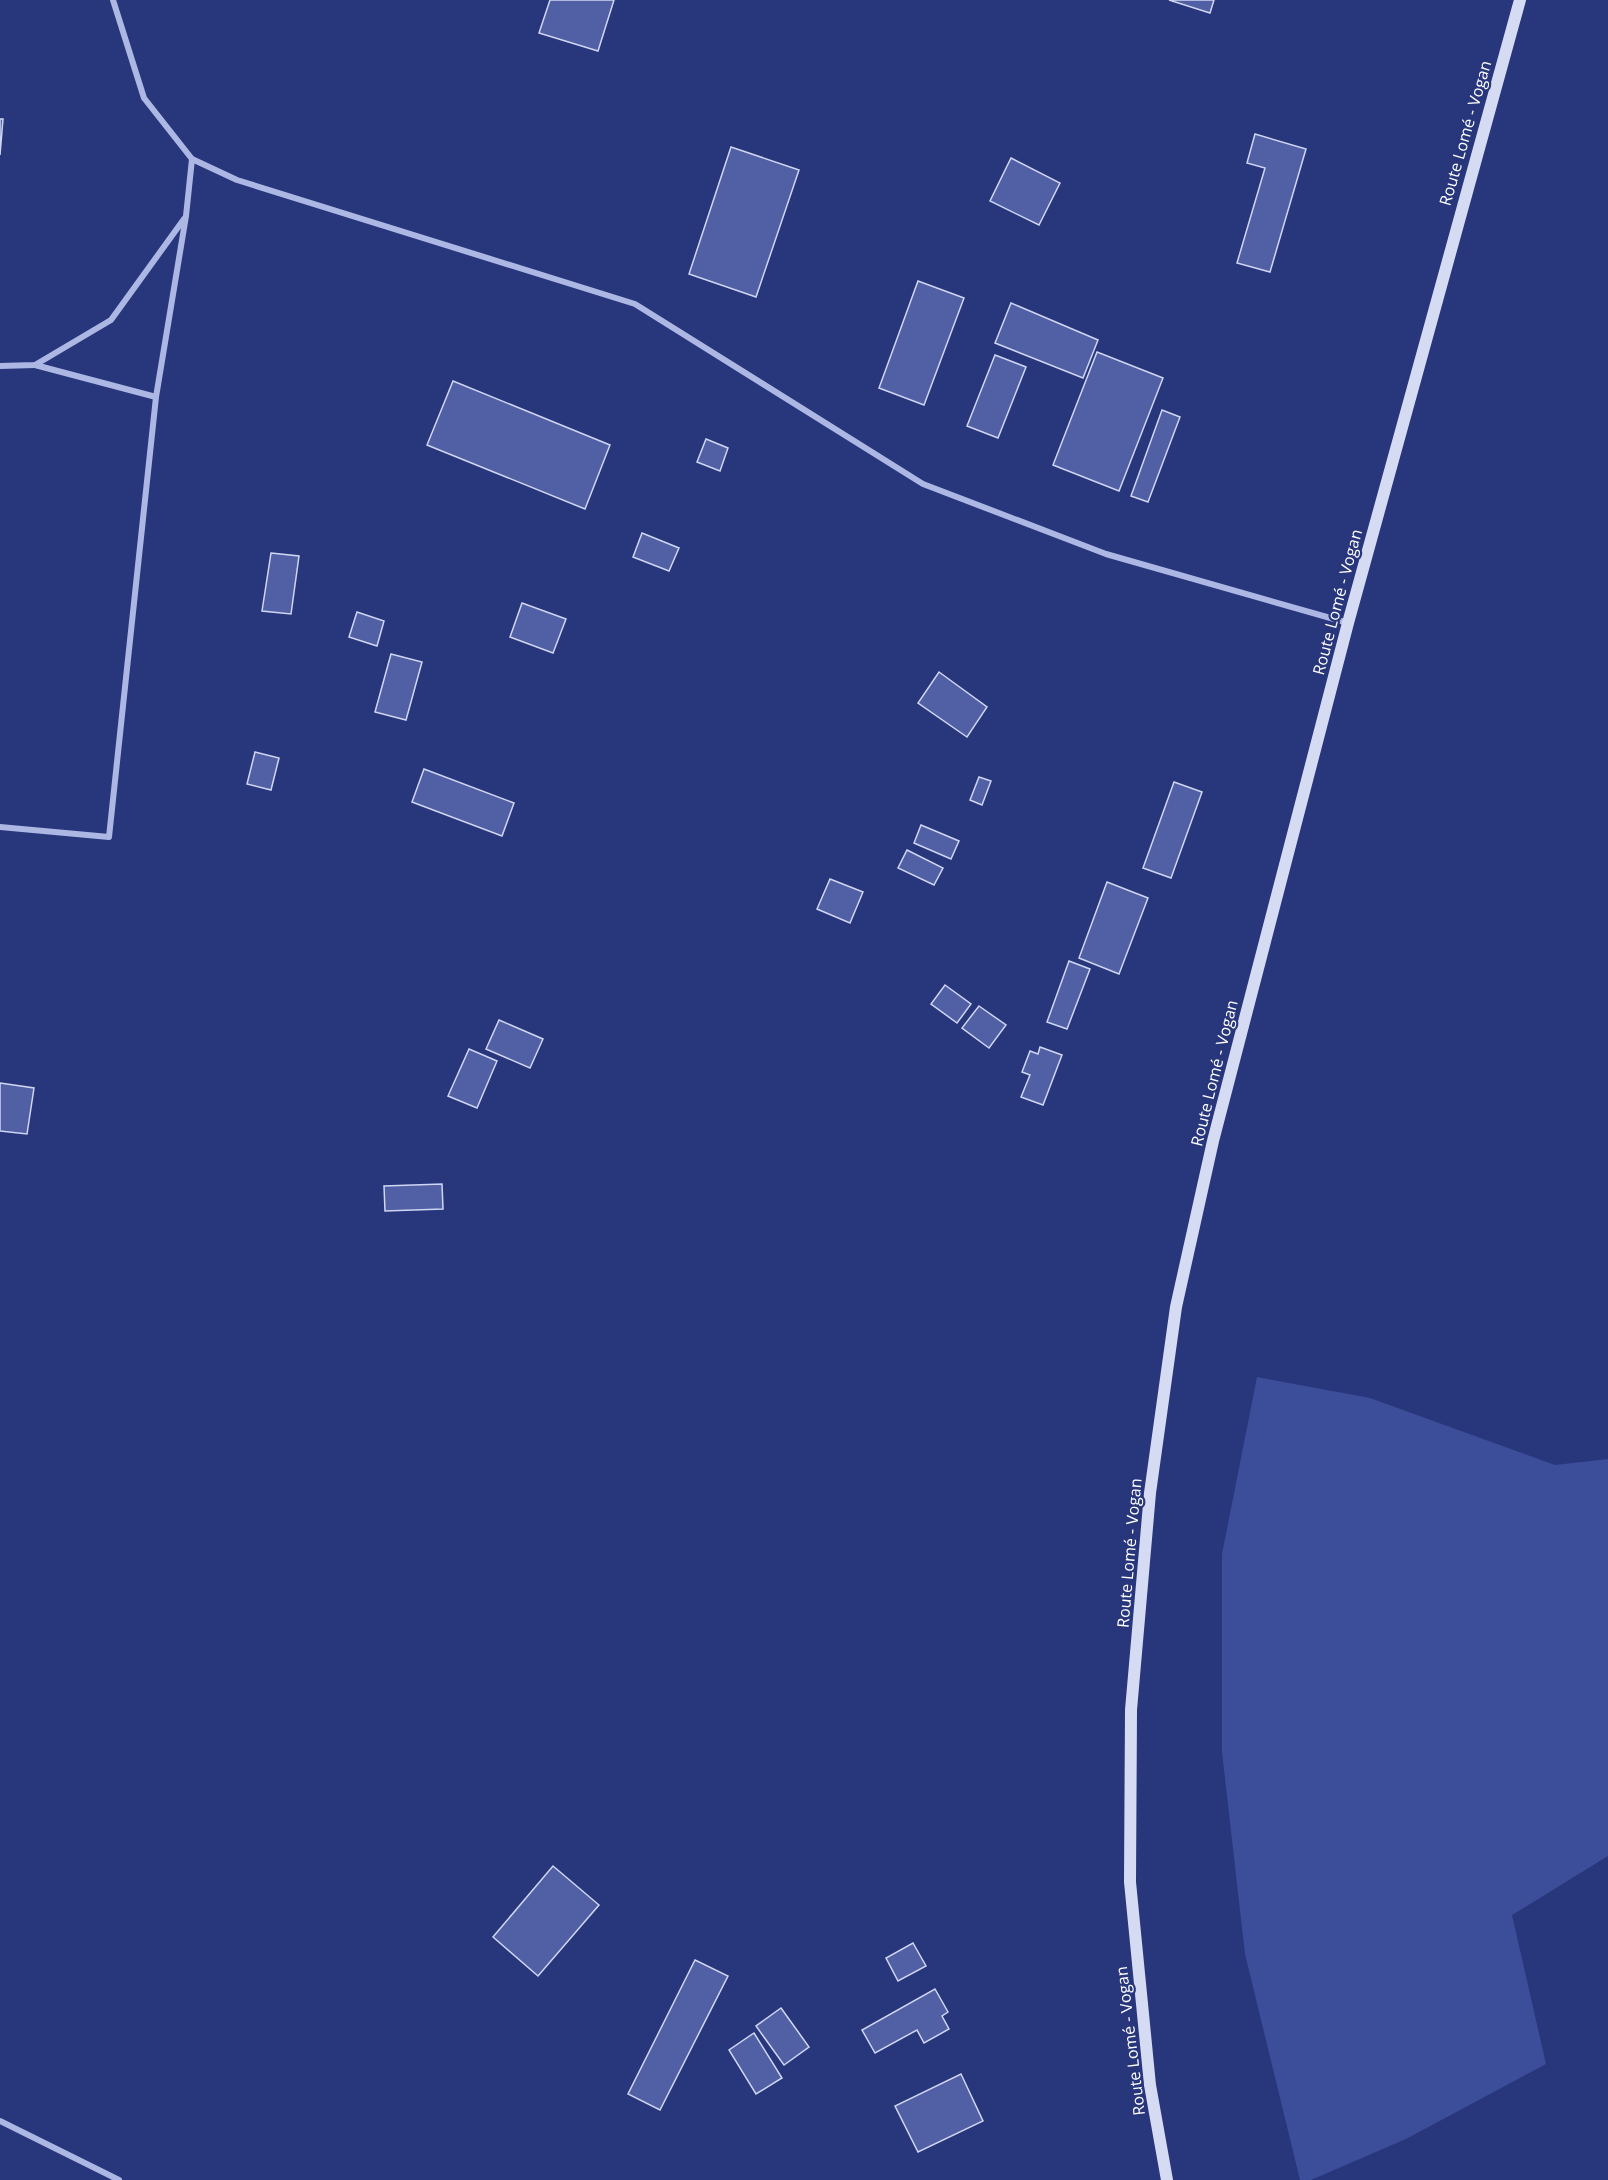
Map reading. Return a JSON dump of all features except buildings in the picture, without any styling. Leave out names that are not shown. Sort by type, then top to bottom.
[{"type":"main road","name":"Route Lomé - Vogan","points":[[1167,2180],[1149,2085],[1130,1882],[1131,1710],[1150,1493],[1176,1307],[1213,1141],[1347,623],[1520,0]]},
{"type":"street","points":[[113,0],[144,98],[192,159],[237,180],[635,304],[923,484],[1106,554],[1347,623]]},
{"type":"street","points":[[0,827],[109,837],[156,397],[186,216],[192,159]]},
{"type":"street","points":[[35,364],[111,320],[186,216]]},
{"type":"street","points":[[0,366],[35,364],[156,397]]},
{"type":"street","points":[[0,2121],[119,2180]]},
{"type":"shaded area","points":[[1257,1377],[1370,1398],[1555,1465],[1608,1459],[1608,1856],[1512,1915],[1546,2064],[1406,2139],[1311,2180],[1300,2180],[1245,1954],[1222,1752],[1222,1554]]}]
